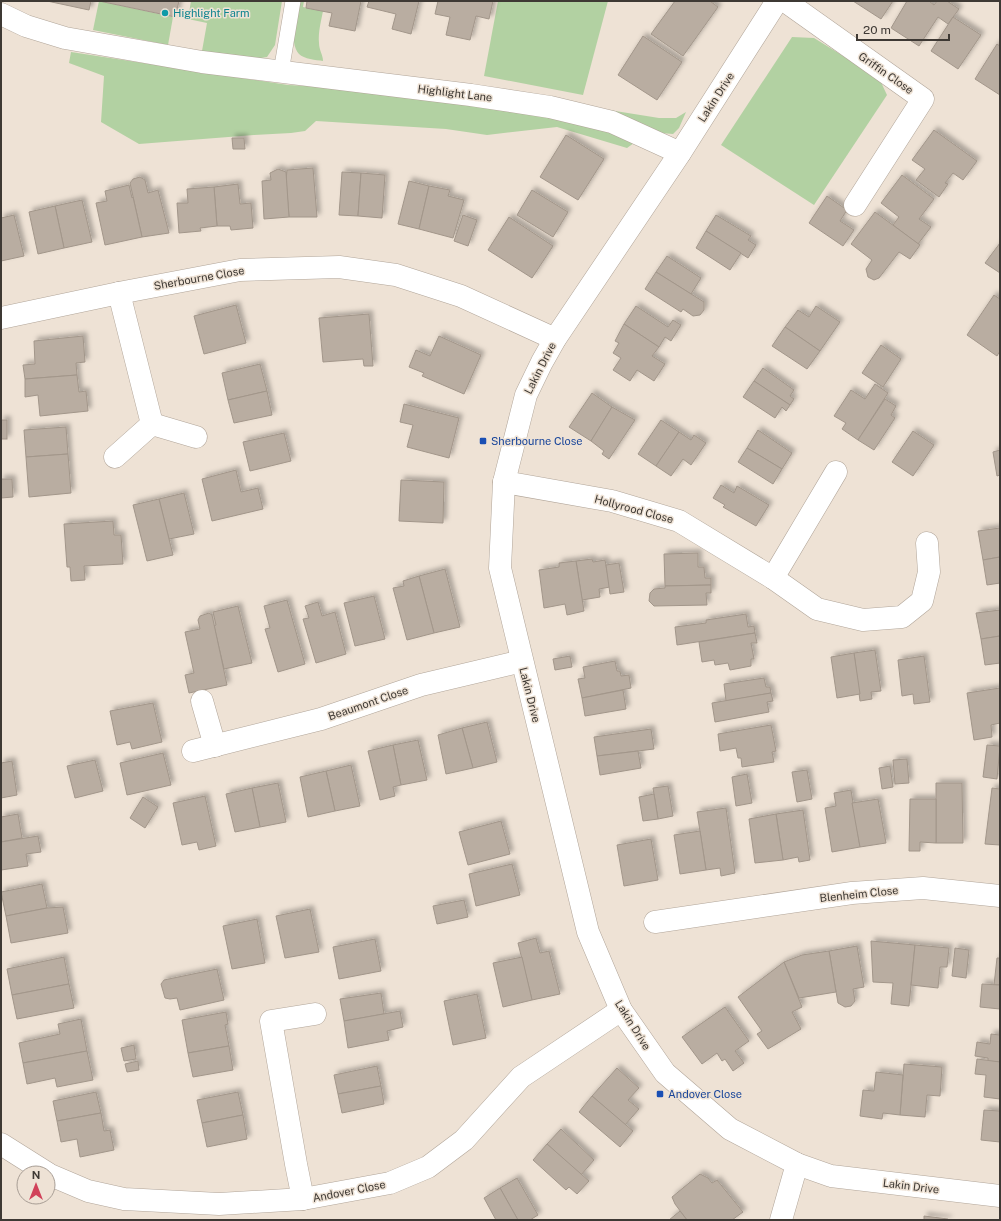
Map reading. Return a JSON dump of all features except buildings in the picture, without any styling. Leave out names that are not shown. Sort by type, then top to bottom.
[{"type":"street","name":"Lakin Drive","points":[[777,1],[680,153],[555,339],[542,362],[526,395],[504,482],[500,568],[588,932],[621,1010],[665,1073],[730,1129],[797,1164],[831,1176],[1000,1196]]},
{"type":"street","name":"Griffin Close","points":[[784,1],[923,99],[855,206]]},
{"type":"street","name":"Highlight Lane","points":[[1,14],[26,26],[65,38],[223,65],[550,106],[612,122],[680,153]]},
{"type":"street","name":"Sherbourne Close","points":[[1,318],[118,293],[240,270],[339,268],[396,275],[461,296],[555,339]]},
{"type":"street","points":[[118,293],[152,424]]},
{"type":"street","points":[[152,424],[196,437]]},
{"type":"street","points":[[115,457],[152,424]]},
{"type":"street","points":[[773,578],[836,472]]},
{"type":"street","name":"Hollyrood Close","points":[[504,482],[612,501],[679,521],[773,578],[817,609],[863,620],[902,617],[922,601],[929,572],[927,543]]},
{"type":"street","name":"Beaumont Close","points":[[193,751],[321,719],[421,685],[522,661]]},
{"type":"street","points":[[202,701],[215,746]]},
{"type":"street","name":"Blenheim Close","points":[[655,922],[852,893],[923,888],[1000,896]]},
{"type":"street","name":"Andover Close","points":[[56,1177],[88,1191],[124,1199],[219,1204],[303,1199],[390,1184],[428,1167],[464,1140],[521,1077],[621,1010]]},
{"type":"street","name":"Andover Close","points":[[303,1199],[271,1021],[315,1014]]},
{"type":"street","name":"Andover Close","points":[[1,1144],[35,1165]]},
{"type":"street","points":[[781,1220],[797,1164]]},
{"type":"lane","points":[[281,72],[293,1]]},
{"type":"green space","points":[[99,1],[173,17],[168,45],[93,30]]},
{"type":"green space","points":[[191,1],[282,1],[275,45],[267,57],[255,59],[202,51],[207,23],[188,19]]},
{"type":"green space","points":[[300,1],[304,1],[303,7],[323,11],[319,39],[323,61],[304,57],[299,54],[296,49],[294,42],[294,28]]},
{"type":"green space","points":[[498,1],[608,1],[583,95],[484,76]]},
{"type":"green space","points":[[792,37],[814,38],[879,78],[887,95],[814,205],[721,145]]},
{"type":"green space","points":[[71,52],[288,85],[384,90],[573,118],[634,143],[627,148],[557,127],[487,135],[446,129],[316,121],[305,131],[291,133],[139,144],[101,122],[104,76],[69,63]]},
{"type":"green space","points":[[609,110],[659,118],[676,118],[686,112],[679,128],[673,134],[661,133],[615,114]]},
{"type":"place","name":"Highlight Farm","points":[[165,13]]},
{"type":"place","name":"Sherbourne Close","points":[[483,441]]},
{"type":"place","name":"Andover Close","points":[[660,1094]]}]
